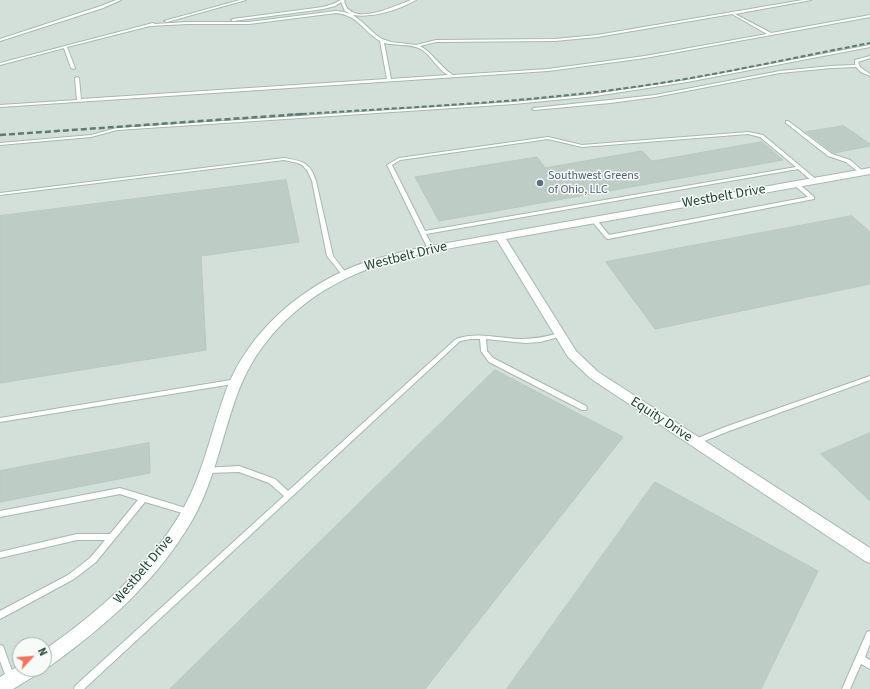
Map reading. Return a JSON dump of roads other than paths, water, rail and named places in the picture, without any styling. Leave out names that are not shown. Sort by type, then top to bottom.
[{"type":"street","name":"Westbelt Drive","points":[[52,654],[91,625],[126,595],[161,555],[188,512],[206,470],[237,381],[251,355],[273,326],[310,294],[345,275],[374,263],[431,249],[866,172]]},
{"type":"street","name":"Equity Drive","points":[[500,236],[572,354],[594,375],[870,556]]},
{"type":"street","points":[[6,684],[17,677]]},
{"type":"lane","points":[[0,40],[102,7],[119,0]]},
{"type":"lane","points":[[0,64],[66,48],[244,0]]},
{"type":"lane","points":[[150,25],[250,23],[336,12],[369,15],[414,0]]},
{"type":"lane","points":[[414,46],[436,41],[555,40],[598,36],[809,0]]},
{"type":"lane","points":[[202,23],[316,9],[334,5],[342,1],[344,8],[382,41],[414,46],[424,50],[443,71],[453,76]]},
{"type":"lane","points":[[732,13],[770,34]]},
{"type":"lane","points":[[0,106],[548,70],[606,63],[870,16]]},
{"type":"lane","points":[[382,41],[389,80]]},
{"type":"lane","points":[[0,144],[91,136],[117,129],[549,100],[634,90],[870,46]]},
{"type":"lane","points":[[66,48],[73,68]]},
{"type":"lane","points":[[857,66],[856,61],[870,57]]},
{"type":"lane","points":[[534,109],[623,101],[780,71],[857,66],[870,76]]},
{"type":"lane","points":[[77,78],[79,100]]},
{"type":"lane","points":[[687,81],[697,87]]},
{"type":"lane","points":[[787,122],[830,155],[848,161],[866,172]]},
{"type":"lane","points":[[431,249],[389,165],[399,159],[548,138],[582,146],[748,133],[761,136],[815,181]]},
{"type":"lane","points":[[0,194],[284,159],[301,162],[310,169],[314,181],[330,256],[345,275]]},
{"type":"lane","points":[[423,233],[799,168]]},
{"type":"lane","points":[[594,220],[608,237],[812,198],[796,184]]},
{"type":"lane","points":[[78,689],[458,340],[462,338],[483,338],[536,341],[560,335]]},
{"type":"lane","points":[[483,338],[484,351],[490,360],[584,408]]},
{"type":"lane","points":[[695,442],[727,429],[870,378]]},
{"type":"lane","points":[[0,420],[237,381]]},
{"type":"lane","points":[[206,470],[239,470],[272,481],[289,496]]},
{"type":"lane","points":[[0,514],[120,491],[188,512]]},
{"type":"lane","points":[[0,615],[71,577],[93,560],[144,498]]},
{"type":"lane","points":[[0,555],[77,537],[112,537]]},
{"type":"lane","points":[[846,689],[870,635]]},
{"type":"lane","points":[[0,649],[6,684]]},
{"type":"lane","points":[[859,658],[870,665]]},
{"type":"railway","points":[[292,115],[468,104],[603,91],[704,76],[870,43]]},
{"type":"railway","points":[[292,115],[302,114]]},
{"type":"railway","points":[[287,115],[292,115]]},
{"type":"railway","points":[[0,135],[292,115]]},
{"type":"place","name":"Southwest Greens of Ohio, LLC","points":[[540,183]]}]
